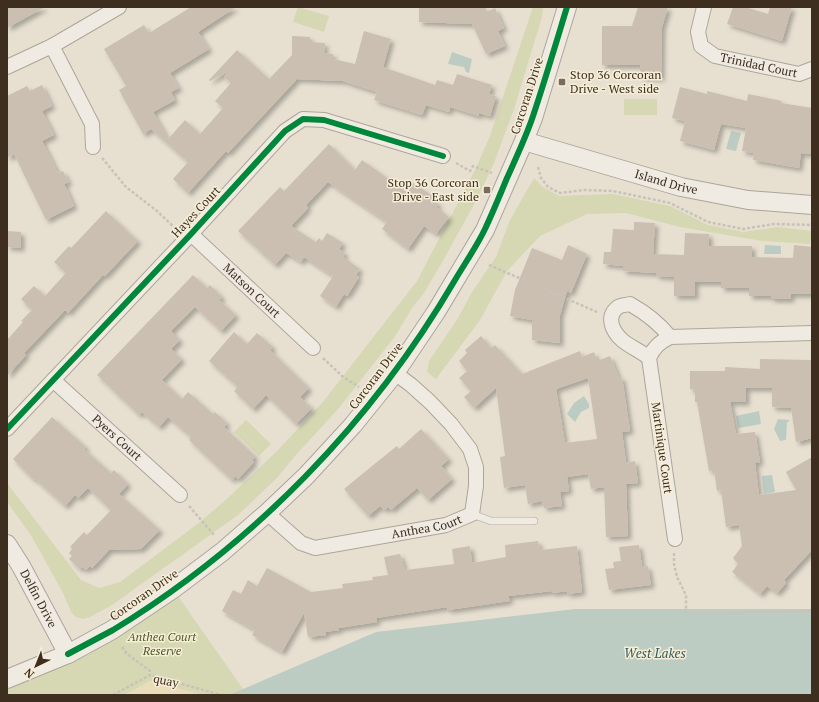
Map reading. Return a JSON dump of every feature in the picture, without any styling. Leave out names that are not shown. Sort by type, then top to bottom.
[{"type":"street","points":[[7,67],[52,46],[119,7]]},
{"type":"street","name":"Corcoran Drive","points":[[7,679],[68,654],[112,630],[173,589],[222,552],[267,513],[306,476],[353,425],[395,373],[436,312],[485,230],[533,118],[567,7]]},
{"type":"street","name":"Trinidad Court","points":[[704,7],[698,32],[700,46],[715,56],[799,74],[812,68]]},
{"type":"street","points":[[52,46],[92,124],[93,147]]},
{"type":"street","name":"Hayes Court","points":[[7,430],[191,234],[285,131],[302,119],[324,120],[443,156]]},
{"type":"street","name":"Island Drive","points":[[524,141],[681,187],[748,200],[812,205]]},
{"type":"street","name":"Matson Court","points":[[191,234],[313,348]]},
{"type":"street","points":[[670,337],[663,327],[630,304],[618,307],[611,316],[611,325],[622,340],[641,351],[649,358],[653,350],[661,342],[670,337],[812,333]]},
{"type":"street","name":"Martinique Court","points":[[649,358],[675,538]]},
{"type":"street","name":"Anthea Court","points":[[267,513],[301,543],[315,548],[446,525],[472,514],[476,486],[476,467],[470,449],[430,402],[395,373]]},
{"type":"street","name":"Pyers Court","points":[[53,380],[180,495]]},
{"type":"street","name":"Delfin Drive","points":[[7,544],[21,566],[68,654]]},
{"type":"lane","points":[[472,514],[491,521],[534,521]]},
{"type":"path","points":[[93,147],[126,187],[157,211],[177,231],[191,234]]},
{"type":"path","points":[[443,156],[470,171],[473,166],[492,174]]},
{"type":"path","points":[[538,167],[541,178],[548,187],[560,193],[584,190],[613,191],[670,203],[708,222],[743,229],[774,224],[812,225]]},
{"type":"path","points":[[489,265],[592,311],[611,316]]},
{"type":"path","points":[[313,348],[342,376],[359,387]]},
{"type":"path","points":[[180,495],[214,535]]},
{"type":"path","points":[[675,538],[674,564],[677,577],[686,594],[686,614],[812,611]]},
{"type":"path","points":[[122,647],[126,654],[150,671],[150,676]]},
{"type":"green space","points":[[298,7],[329,16],[324,32],[293,22]]},
{"type":"green space","points":[[533,7],[543,7],[542,17],[514,109],[494,163],[477,199],[444,259],[424,293],[412,308],[396,335],[339,408],[277,478],[238,515],[112,605],[90,617],[83,619],[76,617],[71,612],[63,593],[32,537],[7,502],[7,483],[81,580],[99,588],[120,582],[200,522],[229,497],[277,451],[322,403],[417,281],[475,170],[490,136]]},
{"type":"green space","points":[[624,99],[657,99],[657,115],[624,115]]},
{"type":"green space","points":[[534,178],[543,187],[559,196],[613,194],[670,206],[708,225],[743,232],[778,227],[812,231],[810,244],[762,241],[680,227],[626,213],[587,214],[540,236],[507,271],[480,320],[436,379],[427,372],[429,361],[458,318],[472,292],[496,257],[510,220]]},
{"type":"green space","points":[[246,420],[271,444],[259,456],[234,432]]},
{"type":"green space","name":"Anthea Court Reserve","points":[[173,589],[243,689],[229,695],[202,695],[150,681],[125,695],[7,695],[7,679]]},
{"type":"sand","points":[[150,681],[202,695],[125,695]]},
{"type":"water","points":[[452,52],[472,59],[469,73],[466,72],[464,67],[448,64]]},
{"type":"water","points":[[731,131],[741,133],[736,151],[726,149]]},
{"type":"water","points":[[765,245],[781,246],[781,254],[764,254]]},
{"type":"water","points":[[584,396],[589,404],[589,408],[581,412],[575,422],[567,414],[574,403]]},
{"type":"water","points":[[759,411],[761,424],[738,428],[736,416]]},
{"type":"water","points":[[778,419],[790,420],[787,423],[786,440],[780,441],[774,429]]},
{"type":"water","points":[[772,475],[775,492],[764,494],[762,476]]},
{"type":"water","name":"West Lakes","points":[[575,609],[812,609],[812,695],[229,695],[376,632]]},
{"type":"building","points":[[7,7],[45,7],[7,28]]},
{"type":"building","points":[[191,7],[236,7],[198,32],[209,49],[170,73],[179,88],[171,92],[175,100],[153,112],[168,139],[185,120],[200,134],[223,108],[215,101],[231,83],[224,77],[229,71],[210,81],[209,80],[237,50],[269,79],[292,55],[292,36],[310,37],[310,42],[325,43],[324,53],[333,54],[333,59],[355,64],[364,31],[391,39],[383,67],[435,85],[437,80],[453,85],[457,74],[492,85],[489,94],[496,96],[490,116],[479,113],[479,116],[450,107],[449,112],[426,105],[422,115],[374,100],[377,92],[343,81],[297,79],[228,153],[226,151],[188,193],[173,179],[188,162],[151,129],[143,134],[119,90],[126,86],[104,49],[144,25],[149,33]]},
{"type":"building","points":[[419,7],[485,7],[487,12],[495,8],[504,28],[498,31],[505,46],[486,54],[472,24],[419,22]]},
{"type":"building","points":[[638,7],[668,7],[662,27],[661,78],[640,77],[640,65],[602,65],[602,26],[632,26]]},
{"type":"building","points":[[733,7],[745,7],[768,14],[770,7],[792,7],[782,41],[727,24]]},
{"type":"building","points":[[42,85],[52,106],[42,111],[54,135],[42,141],[58,173],[63,171],[69,182],[64,184],[74,206],[46,220],[14,154],[7,158],[7,96],[27,86],[30,91]]},
{"type":"building","points":[[680,87],[707,94],[707,91],[747,101],[748,94],[782,101],[781,103],[812,108],[812,154],[801,153],[799,168],[753,160],[754,153],[742,151],[746,128],[721,124],[714,150],[680,141],[685,121],[672,118]]},
{"type":"building","points":[[329,144],[355,170],[362,160],[407,192],[413,183],[430,194],[428,197],[439,204],[436,207],[449,217],[436,234],[424,226],[408,249],[382,229],[387,222],[328,182],[306,205],[308,208],[291,226],[316,242],[319,238],[322,241],[327,233],[343,243],[339,249],[345,253],[343,257],[360,269],[356,275],[359,277],[347,296],[344,294],[336,307],[320,296],[333,276],[304,257],[301,262],[286,253],[275,265],[238,231],[280,187],[284,191]]},
{"type":"building","points":[[106,211],[138,241],[105,276],[103,275],[68,313],[65,310],[24,353],[26,355],[7,376],[7,340],[23,322],[21,321],[32,310],[21,299],[34,286],[45,296],[66,273],[54,262],[69,246],[71,248]]},
{"type":"building","points":[[634,222],[655,223],[653,254],[684,255],[685,233],[709,234],[709,246],[752,246],[752,257],[793,258],[794,245],[812,247],[812,294],[791,294],[791,299],[771,299],[771,296],[749,296],[749,288],[721,288],[721,282],[695,282],[695,296],[674,296],[674,277],[656,276],[656,273],[623,271],[623,266],[603,264],[604,252],[611,252],[613,229],[634,230]]},
{"type":"building","points":[[7,231],[21,232],[21,248],[7,247]]},
{"type":"building","points":[[568,245],[587,254],[571,293],[567,291],[560,315],[560,343],[532,340],[532,320],[510,316],[515,290],[532,248],[562,260]]},
{"type":"building","points":[[193,275],[207,288],[210,285],[222,297],[219,300],[236,315],[221,331],[195,307],[171,331],[180,340],[171,349],[182,359],[162,380],[182,399],[188,392],[213,414],[215,412],[227,423],[224,427],[255,456],[252,460],[254,462],[238,479],[235,476],[232,480],[189,440],[191,437],[168,417],[159,427],[142,412],[139,415],[97,375]]},
{"type":"building","points":[[234,332],[247,344],[257,333],[273,347],[270,350],[309,388],[300,397],[312,408],[296,424],[266,395],[253,409],[234,391],[238,387],[209,361]]},
{"type":"building","points":[[481,336],[491,348],[495,345],[522,374],[580,351],[582,357],[594,352],[597,361],[610,356],[619,378],[622,377],[630,431],[622,432],[626,463],[635,461],[638,483],[626,484],[628,536],[606,537],[604,487],[591,489],[588,474],[567,477],[569,491],[560,492],[562,506],[544,508],[542,501],[528,504],[525,485],[504,488],[500,457],[505,456],[496,388],[474,408],[464,397],[471,391],[459,378],[467,371],[459,361],[467,353],[465,350]],"holes":[[[588,378],[597,439],[565,443],[556,389]]]},
{"type":"building","points":[[760,359],[812,360],[812,438],[796,442],[791,408],[772,407],[772,388],[746,388],[746,402],[730,402],[736,434],[755,432],[760,462],[755,463],[759,495],[796,490],[786,472],[812,457],[812,550],[784,580],[786,583],[777,593],[767,586],[760,594],[732,572],[738,564],[733,558],[742,546],[739,525],[726,527],[721,490],[717,491],[714,470],[709,471],[697,402],[695,402],[695,390],[690,389],[690,371],[725,371],[725,367],[760,369]]},
{"type":"building","points":[[52,417],[86,447],[84,449],[111,473],[114,470],[128,484],[119,494],[160,530],[141,549],[109,550],[92,568],[90,566],[86,570],[82,567],[80,569],[69,559],[72,556],[69,553],[72,549],[70,547],[84,532],[87,535],[111,510],[88,488],[78,498],[75,495],[65,506],[35,479],[34,480],[13,459]]},
{"type":"building","points":[[421,429],[449,459],[441,466],[452,479],[428,500],[417,488],[391,510],[388,507],[384,510],[380,506],[368,516],[344,489],[397,446],[399,449]]},
{"type":"building","points":[[538,541],[540,550],[577,546],[582,592],[568,594],[567,591],[552,593],[552,591],[508,596],[510,601],[448,610],[447,607],[376,618],[377,622],[339,628],[339,630],[325,632],[326,635],[308,637],[304,613],[282,652],[252,635],[255,630],[222,611],[233,590],[241,594],[248,580],[257,586],[267,568],[311,592],[343,588],[342,584],[373,580],[372,577],[388,575],[384,557],[400,554],[405,570],[454,564],[452,549],[470,546],[472,563],[506,557],[505,545]]},
{"type":"building","points":[[639,545],[642,567],[648,566],[651,585],[609,590],[605,569],[614,568],[613,562],[621,561],[619,547]]},
{"type":"cycle path","points":[[68,654],[113,630],[165,596],[214,559],[261,519],[306,476],[347,430],[386,382],[422,332],[475,248],[485,229],[530,124],[567,7]]},
{"type":"cycle path","points":[[7,429],[191,234],[285,131],[303,119],[324,120],[443,156]]},
{"type":"place","name":"Stop 36 Corcoran Drive - West side","points":[[562,82]]},
{"type":"place","name":"Stop 36 Corcoran Drive - East side","points":[[487,190]]}]
